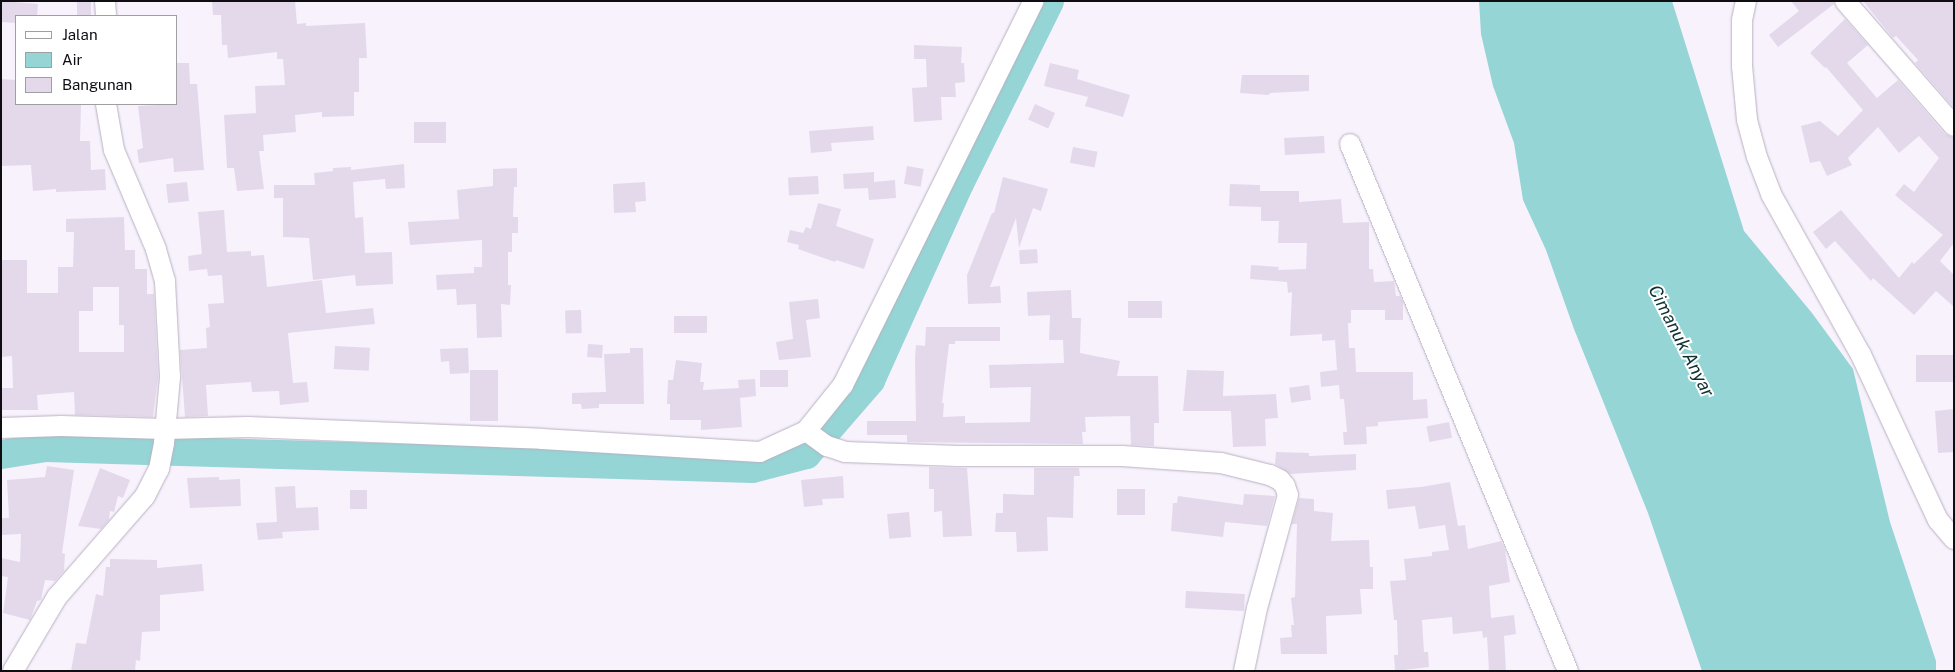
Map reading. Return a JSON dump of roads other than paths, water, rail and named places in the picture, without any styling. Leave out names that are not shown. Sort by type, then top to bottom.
[{"type":"street","points":[[105,1],[106,15]]},
{"type":"street","points":[[815,438],[1034,1]]},
{"type":"street","points":[[1746,1],[1742,20],[1742,66],[1747,120],[1760,166],[1776,203],[1861,355],[1938,520],[1954,540]]},
{"type":"street","points":[[1845,1],[1954,126]]},
{"type":"street","points":[[13,671],[57,597],[145,496],[159,469],[170,377],[164,272],[114,150],[106,105]]},
{"type":"street","points":[[1350,144],[1568,671]]},
{"type":"street","points":[[1,428],[61,426],[164,436],[248,427],[562,440],[760,452],[815,438],[845,452],[1122,456],[1221,463],[1270,475],[1280,480],[1285,486],[1288,495],[1257,608],[1244,671]]},
{"type":"water","name":"Cimanuk Anyar","points":[[1479,1],[1672,1],[1744,231],[1812,313],[1853,369],[1890,522],[1936,661],[1936,671],[1702,671],[1648,513],[1574,329],[1546,250],[1523,200],[1514,143],[1493,86],[1481,34]]},
{"type":"waterway","points":[[1,454],[45,447],[752,468],[806,454],[870,380],[959,183],[1049,1]]}]
